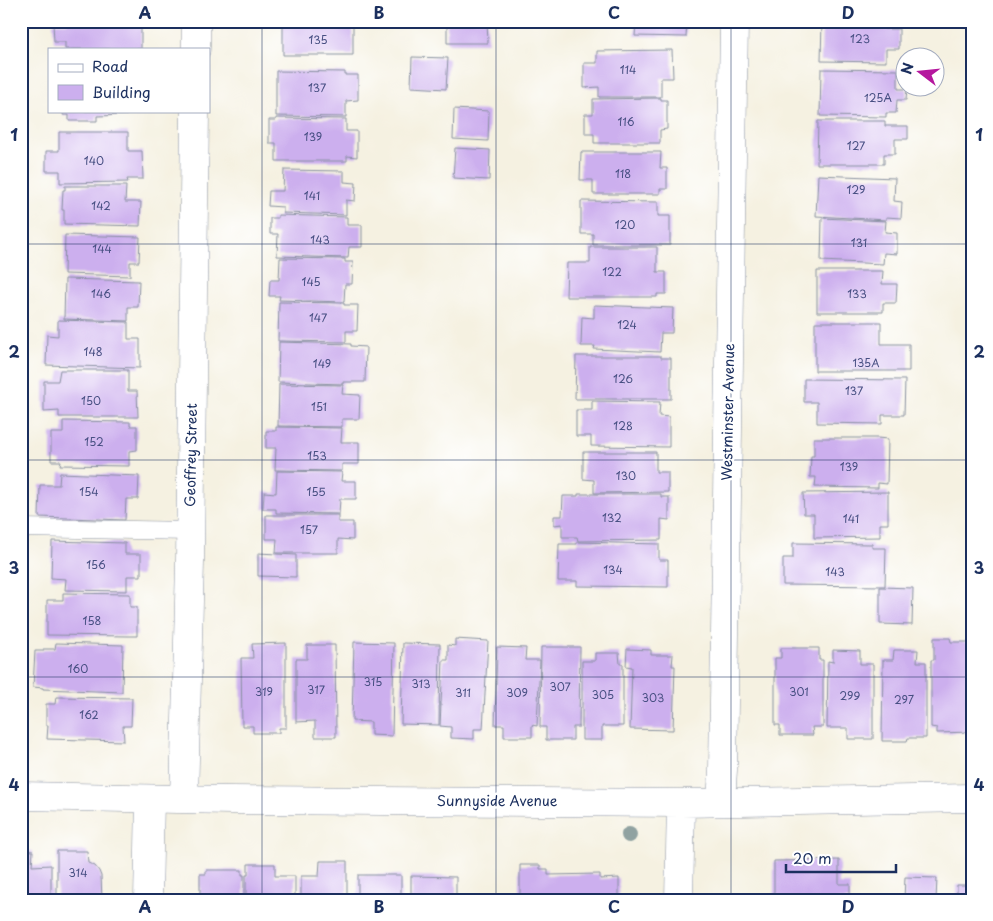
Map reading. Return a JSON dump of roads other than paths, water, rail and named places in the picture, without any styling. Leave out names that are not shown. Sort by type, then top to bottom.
[{"type":"street","points":[[196,21],[196,48]]},
{"type":"street","name":"Westminster Avenue","points":[[721,802],[734,21]]},
{"type":"street","name":"Geoffrey Street","points":[[184,799],[191,531],[195,112]]},
{"type":"street","name":"Sunnyside Avenue","points":[[21,796],[150,799],[681,803],[972,798]]},
{"type":"street","points":[[148,900],[150,799]]},
{"type":"street","points":[[679,900],[681,803]]},
{"type":"lane","points":[[21,528],[191,531]]}]
